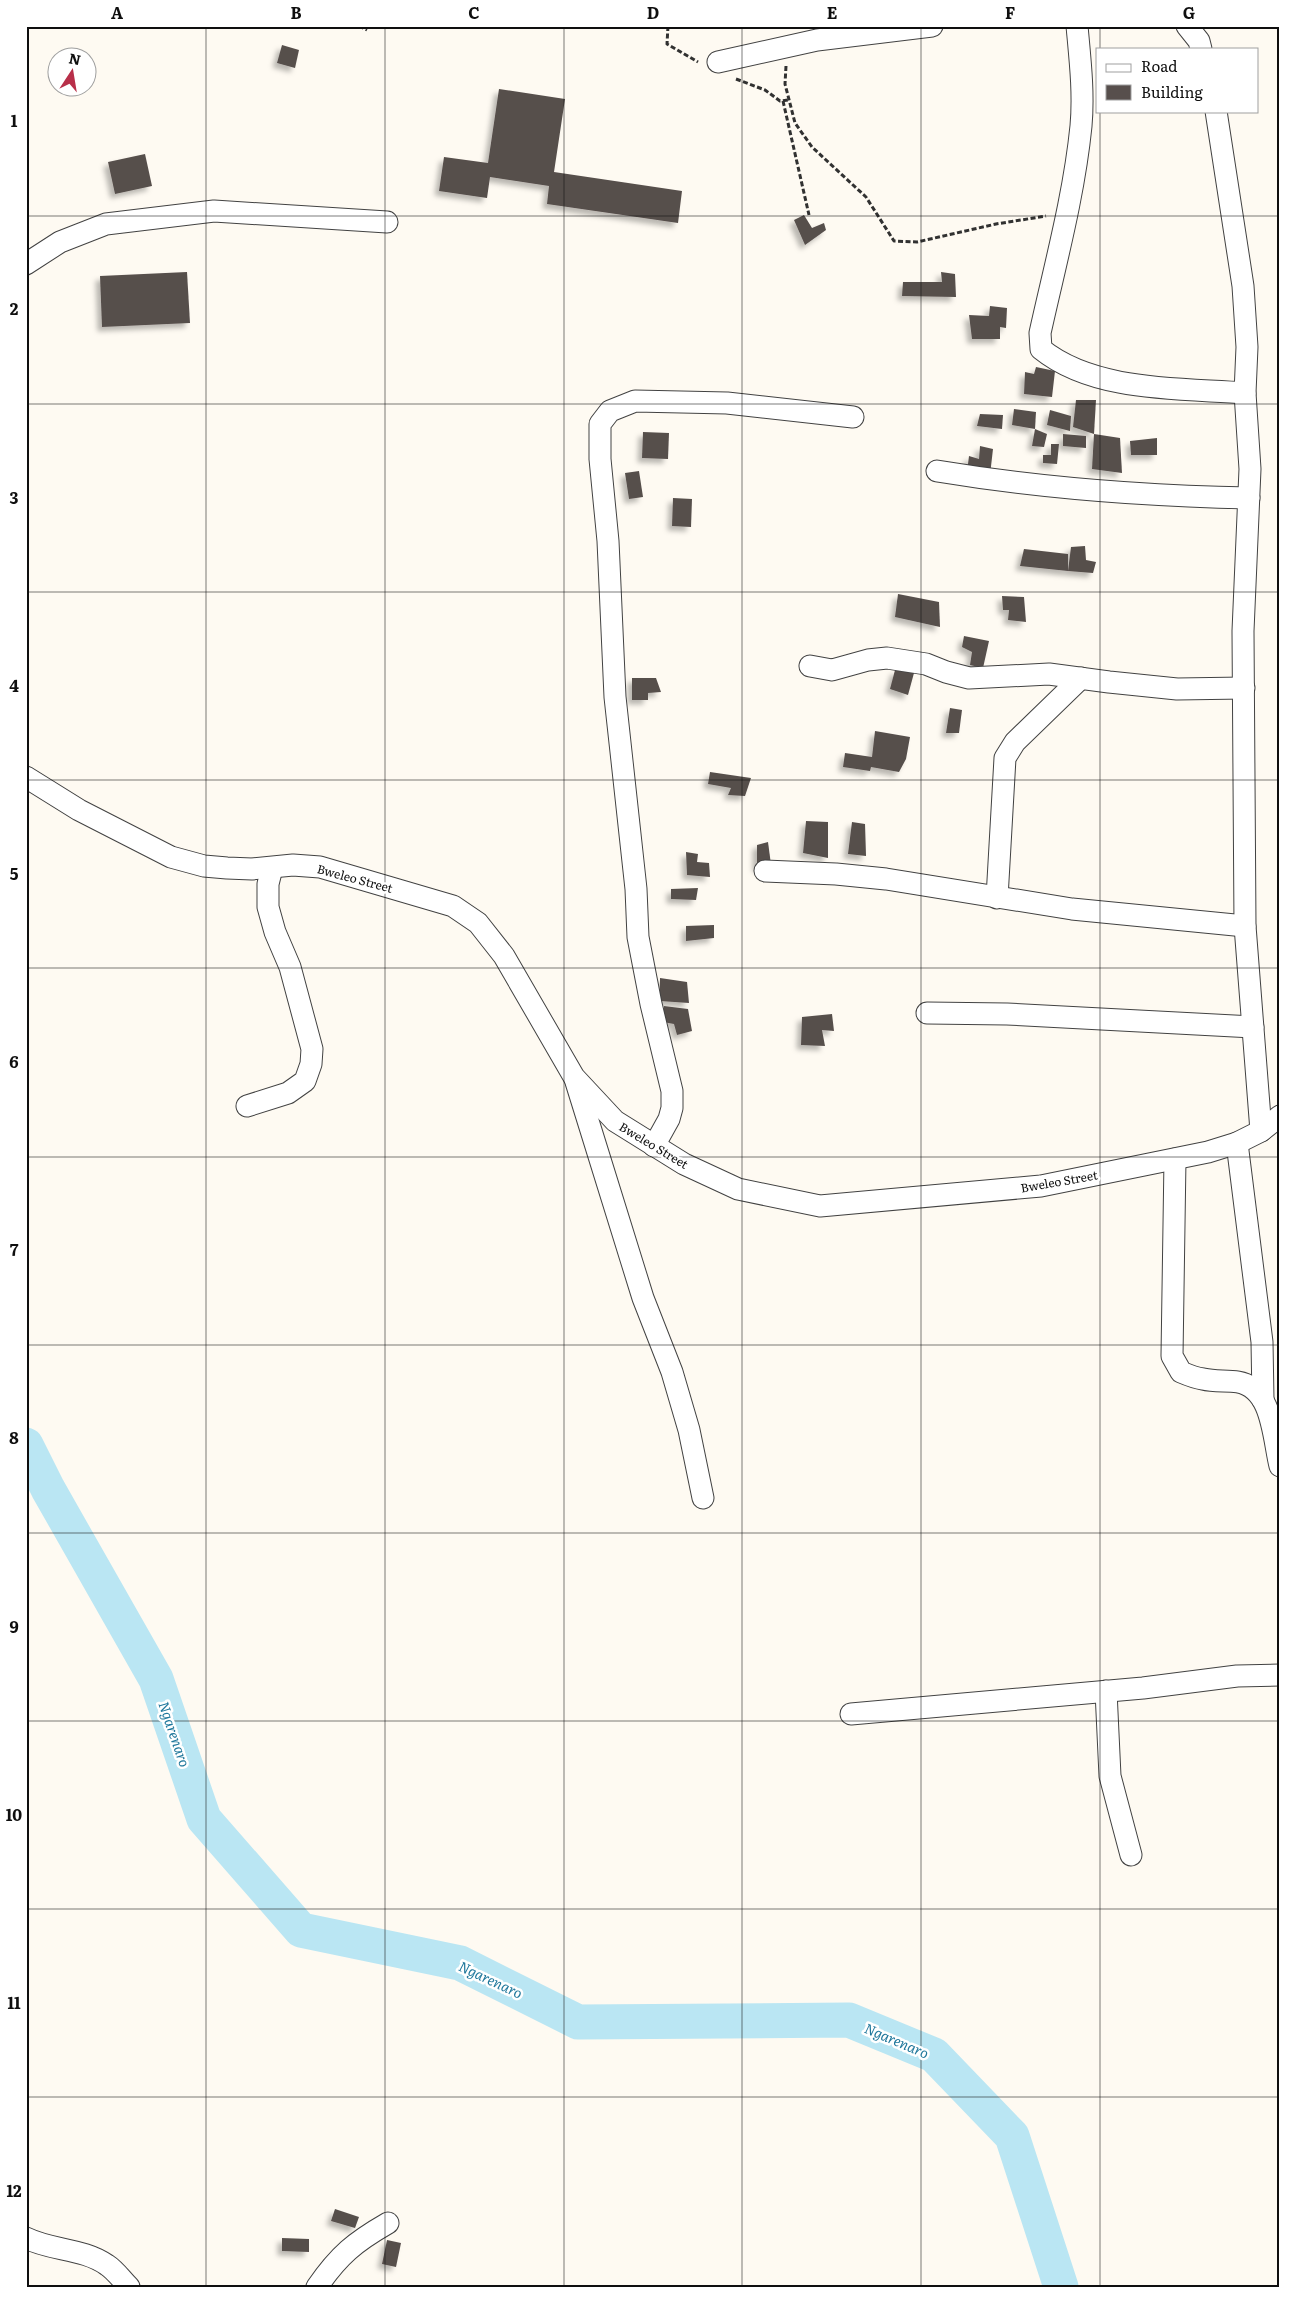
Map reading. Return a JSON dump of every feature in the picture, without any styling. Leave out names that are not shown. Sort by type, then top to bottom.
[{"type":"street","points":[[718,62],[818,40],[932,26]]},
{"type":"street","points":[[1077,26],[1082,85],[1081,125],[1066,213],[1040,333],[1042,349],[1069,367],[1098,378],[1128,383],[1246,393]]},
{"type":"street","points":[[1187,26],[1201,48]]},
{"type":"street","points":[[1216,112],[1243,286],[1247,347],[1246,393],[1250,470],[1244,631],[1245,926],[1261,1131]]},
{"type":"street","points":[[26,264],[60,242],[106,224],[204,212],[214,211],[387,222]]},
{"type":"street","points":[[654,1146],[669,1119],[672,1108],[672,1091],[651,1004],[638,937],[636,889],[615,697],[608,541],[600,459],[600,424],[610,411],[635,401],[727,402],[853,417]]},
{"type":"street","points":[[937,471],[996,481],[1078,489],[1184,497],[1249,498]]},
{"type":"street","points":[[810,666],[832,670],[868,660],[887,658],[926,664],[946,672],[970,678],[1049,674],[1177,689],[1244,688]]},
{"type":"street","points":[[997,898],[1005,758],[1015,742],[1081,678]]},
{"type":"street","name":"Bweleo Street","points":[[26,777],[79,810],[171,857],[204,866],[227,868],[272,868],[293,865],[320,867],[453,906],[478,923],[504,956],[574,1077],[615,1121],[684,1164],[738,1189],[820,1206],[1041,1186],[1175,1158],[1237,1142],[1261,1131],[1280,1116]]},
{"type":"street","points":[[247,1106],[288,1093],[305,1081],[311,1064],[312,1049],[290,967],[275,932],[268,907],[268,884],[272,868]]},
{"type":"street","points":[[765,871],[836,874],[886,879],[997,898],[1128,915],[1245,926]]},
{"type":"street","points":[[926,1013],[1007,1014],[1252,1027]]},
{"type":"street","points":[[574,1077],[643,1298],[679,1396],[689,1430],[703,1498]]},
{"type":"street","points":[[1237,1142],[1262,1342],[1263,1400]]},
{"type":"street","points":[[1175,1158],[1172,1356],[1181,1372],[1203,1379],[1239,1382],[1255,1388],[1263,1400],[1270,1420],[1280,1466]]},
{"type":"street","points":[[851,1714],[1106,1692],[1237,1676],[1280,1675]]},
{"type":"street","points":[[1106,1692],[1110,1776],[1131,1855]]},
{"type":"street","points":[[316,2287],[341,2255],[362,2238],[388,2223]]},
{"type":"street","points":[[26,2238],[36,2243],[84,2254],[100,2261],[108,2265],[129,2287]]},
{"type":"path","points":[[359,26],[367,30]]},
{"type":"path","points":[[788,46],[785,84],[796,123],[812,147],[866,197],[894,241],[917,242],[996,224],[1066,213]]},
{"type":"path","points":[[783,101],[809,215]]},
{"type":"building","points":[[282,45],[299,50],[295,68],[277,63]]},
{"type":"building","points":[[499,89],[565,99],[554,172],[682,191],[678,223],[547,204],[549,186],[490,177],[487,198],[439,191],[444,157],[488,163]]},
{"type":"building","points":[[145,154],[152,186],[115,194],[108,162]]},
{"type":"building","points":[[804,215],[812,228],[824,223],[826,230],[805,245],[794,220]]},
{"type":"building","points":[[187,272],[190,323],[102,327],[100,276]]},
{"type":"building","points":[[941,272],[955,274],[956,297],[902,296],[903,282],[942,282]]},
{"type":"building","points":[[990,306],[1007,308],[1006,328],[1000,327],[1000,339],[972,339],[969,315],[989,316]]},
{"type":"building","points":[[1036,367],[1055,371],[1052,397],[1024,394],[1025,372],[1034,374]]},
{"type":"building","points":[[1076,400],[1096,400],[1094,434],[1073,427]]},
{"type":"building","points":[[1014,409],[1036,412],[1035,429],[1012,425]]},
{"type":"building","points":[[1050,410],[1071,416],[1070,431],[1047,425]]},
{"type":"building","points":[[980,414],[1003,415],[1002,429],[977,426]]},
{"type":"building","points":[[1035,429],[1047,434],[1044,447],[1032,446]]},
{"type":"building","points":[[643,432],[669,433],[668,459],[642,458]]},
{"type":"building","points":[[1063,434],[1086,436],[1086,448],[1063,446]]},
{"type":"building","points":[[1094,434],[1120,438],[1122,473],[1092,469]]},
{"type":"building","points":[[1157,438],[1157,455],[1131,455],[1130,441]]},
{"type":"building","points":[[1051,444],[1059,444],[1057,464],[1043,463],[1043,455],[1051,455]]},
{"type":"building","points":[[980,446],[993,449],[990,475],[967,472],[969,456],[979,459]]},
{"type":"building","points":[[639,471],[643,497],[629,499],[625,473]]},
{"type":"building","points":[[673,498],[692,499],[691,527],[672,526]]},
{"type":"building","points":[[1085,546],[1086,560],[1096,562],[1093,573],[1068,571],[1071,547]]},
{"type":"building","points":[[1024,549],[1068,554],[1068,571],[1020,566]]},
{"type":"building","points":[[898,594],[939,602],[940,627],[895,617]]},
{"type":"building","points":[[1002,596],[1024,597],[1026,622],[1008,620],[1009,610],[1003,610]]},
{"type":"building","points":[[964,636],[989,641],[983,668],[970,665],[972,652],[962,647]]},
{"type":"building","points":[[895,670],[914,673],[908,695],[890,689]]},
{"type":"building","points":[[632,678],[656,678],[661,692],[648,693],[648,700],[632,700]]},
{"type":"building","points":[[950,708],[962,710],[959,733],[946,733]]},
{"type":"building","points":[[875,731],[910,737],[906,759],[899,772],[871,767],[870,771],[843,767],[845,753],[872,757]]},
{"type":"building","points":[[710,772],[751,778],[745,796],[728,795],[731,788],[708,784]]},
{"type":"building","points":[[806,821],[828,822],[828,858],[803,853]]},
{"type":"building","points":[[852,822],[865,824],[866,856],[848,854]]},
{"type":"building","points":[[768,842],[772,872],[757,867],[757,845]]},
{"type":"building","points":[[686,852],[698,854],[697,862],[709,863],[710,877],[687,875]]},
{"type":"building","points":[[698,888],[696,900],[671,899],[671,889]]},
{"type":"building","points":[[714,925],[714,938],[686,941],[686,926]]},
{"type":"building","points":[[660,978],[687,982],[689,1003],[660,1001]]},
{"type":"building","points":[[664,1006],[688,1009],[692,1031],[677,1035],[674,1024],[663,1022]]},
{"type":"building","points":[[832,1014],[834,1031],[822,1030],[825,1046],[801,1045],[802,1017]]},
{"type":"building","points":[[335,2209],[359,2217],[355,2228],[331,2221]]},
{"type":"building","points":[[282,2238],[309,2239],[309,2252],[282,2251]]},
{"type":"building","points":[[387,2240],[401,2243],[396,2267],[382,2264]]},
{"type":"waterway","name":"Ngarenaro","points":[[26,1445],[48,1489],[156,1679],[204,1819],[301,1930],[460,1963],[578,2022],[849,2020],[934,2055],[1012,2136],[1061,2287]]}]
